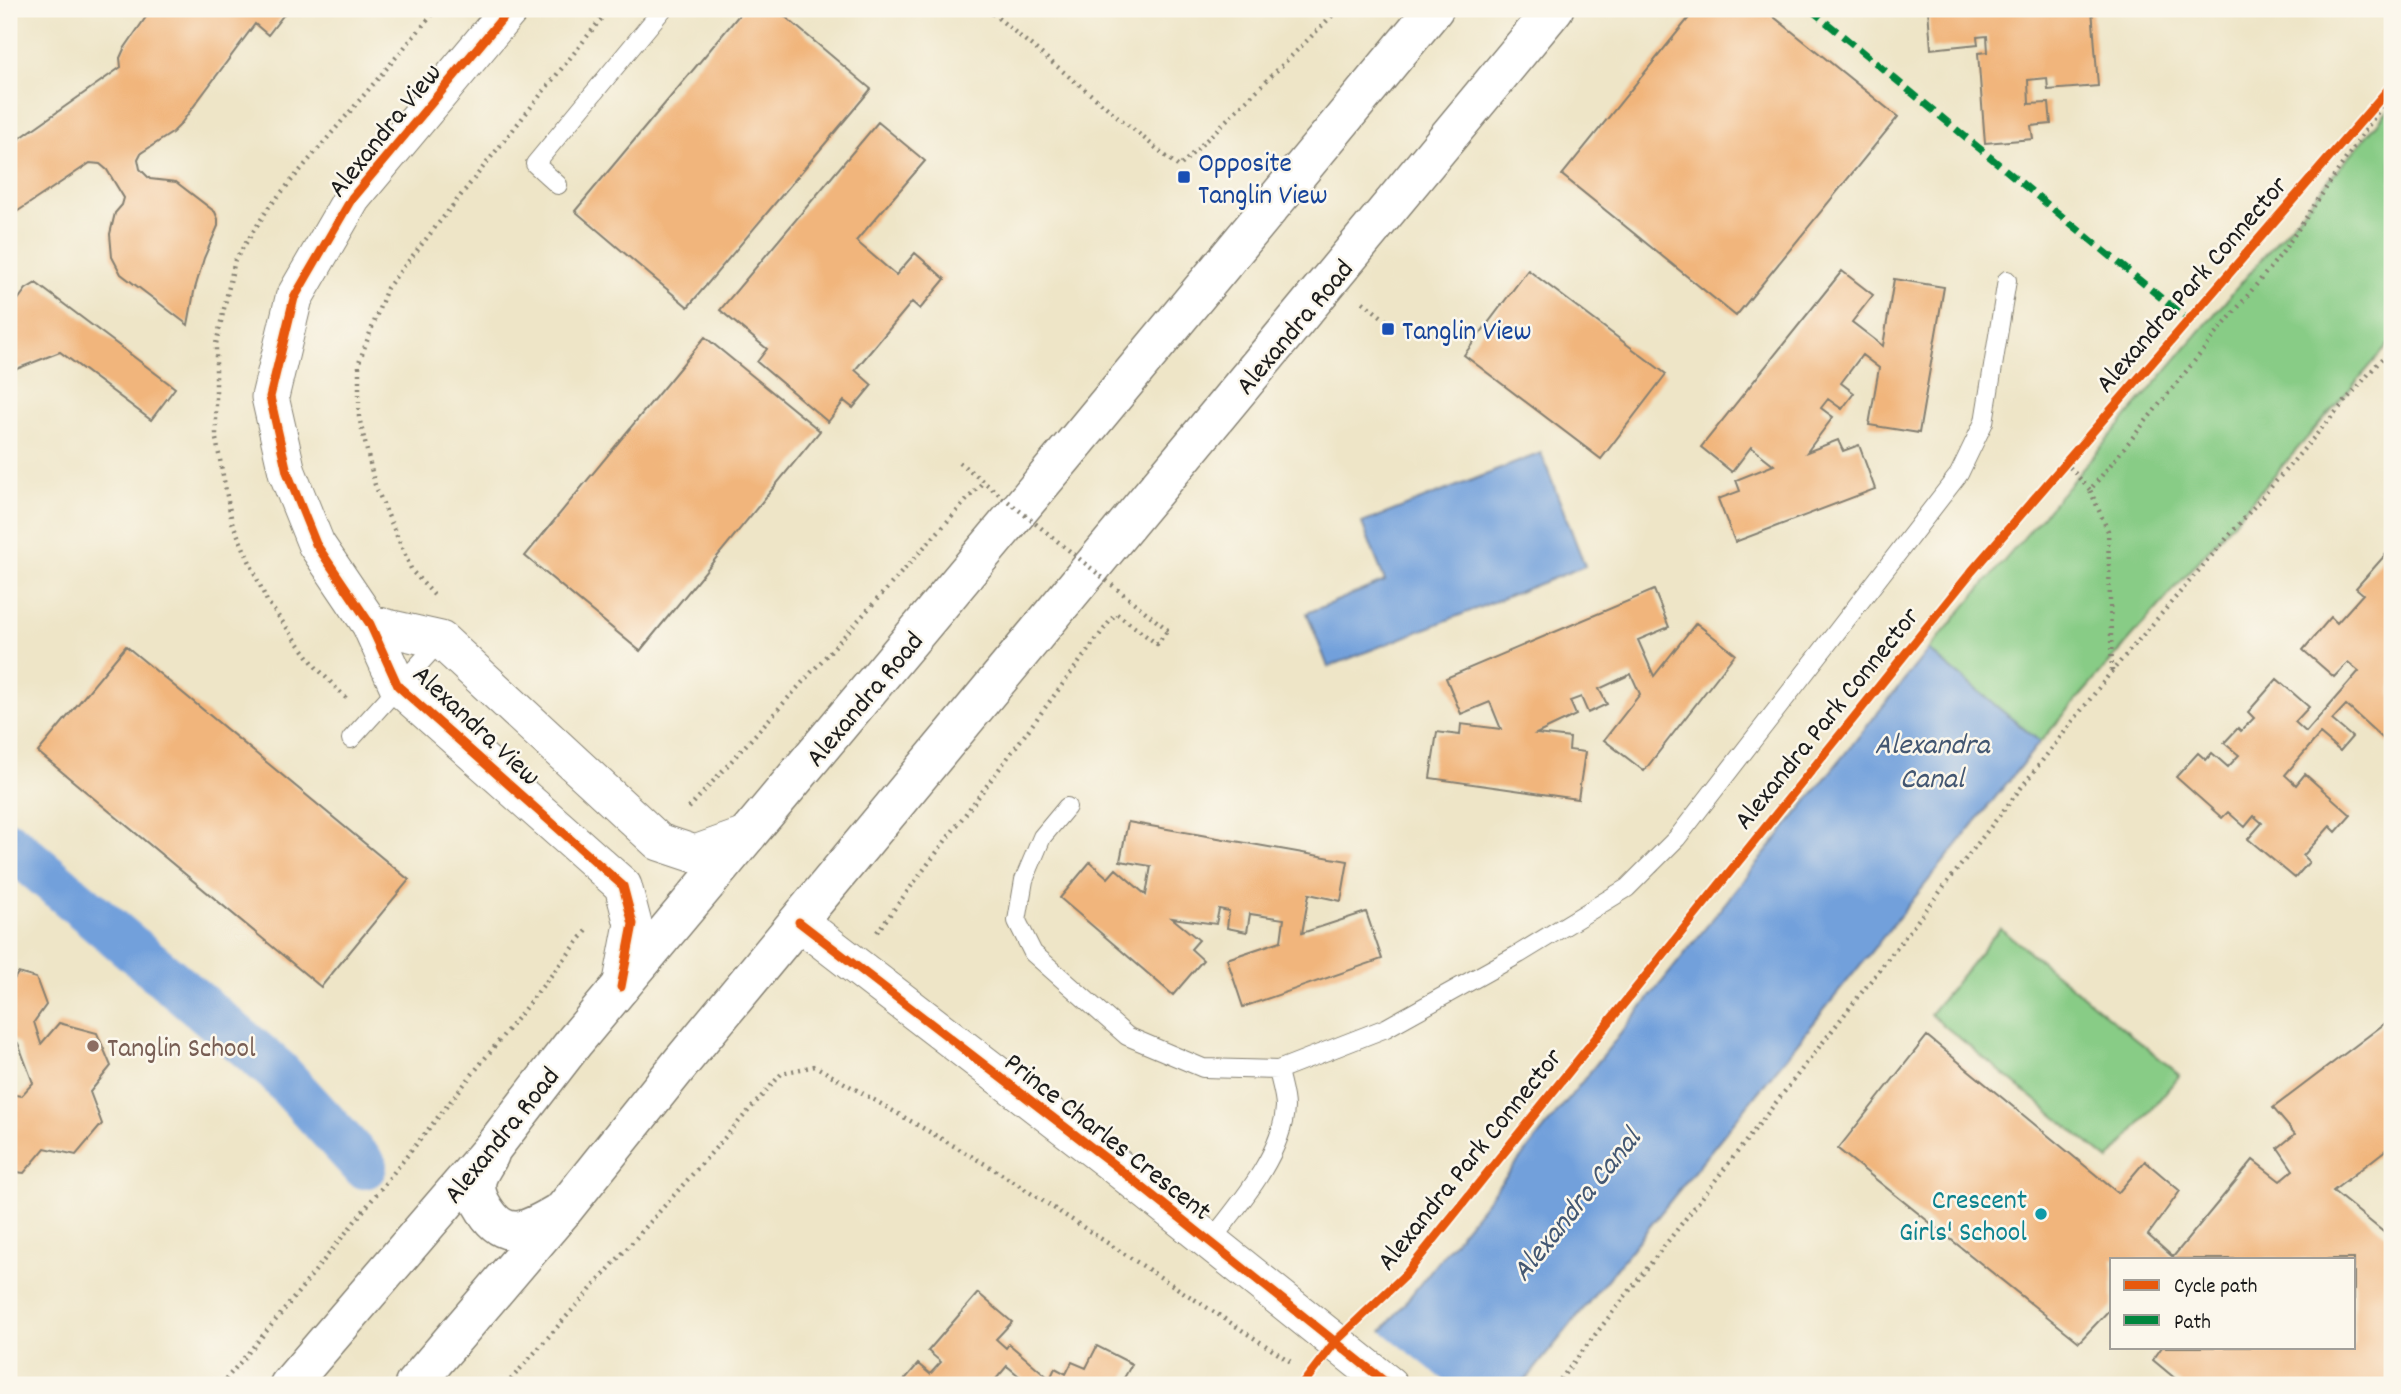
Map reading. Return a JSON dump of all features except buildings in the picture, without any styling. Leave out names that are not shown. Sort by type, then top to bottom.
[{"type":"main road","name":"Alexandra Road","points":[[289,1385],[494,1146],[621,987],[1434,9]]},
{"type":"main road","name":"Alexandra Road","points":[[414,1385],[564,1209],[684,1059],[1554,9]]},
{"type":"main road","points":[[494,1146],[477,1180],[477,1198],[498,1227],[512,1232],[535,1226],[564,1209]]},
{"type":"street","name":"Alexandra View","points":[[510,9],[352,198],[294,298],[270,397],[287,472],[316,544],[370,624],[398,686],[623,886],[633,924],[621,987]]},
{"type":"street","name":"Alexandra View","points":[[370,624],[441,640],[659,842],[695,854],[748,835]]},
{"type":"street","name":"Prince Charles Crescent","points":[[799,922],[1092,1148],[1390,1385]]},
{"type":"lane","points":[[558,185],[535,164],[663,9]]},
{"type":"lane","points":[[1067,807],[1042,837],[1024,880],[1017,921],[1033,953],[1127,1036],[1203,1068],[1278,1070],[1386,1028],[1519,954],[1627,888],[1677,838],[1959,474],[1984,422],[2007,280]]},
{"type":"lane","points":[[351,739],[441,640]]},
{"type":"lane","points":[[1209,1243],[1253,1187],[1276,1144],[1285,1107],[1278,1070]]},
{"type":"path","points":[[439,600],[412,571],[375,485],[359,417],[359,362],[387,288],[609,9]]},
{"type":"path","points":[[987,9],[1179,167],[1339,9]]},
{"type":"path","points":[[2348,136],[2392,85]]},
{"type":"path","points":[[2090,490],[2282,253],[2392,91]]},
{"type":"path","points":[[1556,1385],[2112,671],[2392,347]]},
{"type":"path","points":[[2056,472],[2073,452]]},
{"type":"path","points":[[870,942],[1116,614],[1157,644],[1168,629],[959,462]]},
{"type":"path","points":[[2065,462],[2090,490],[2108,531],[2112,671]]},
{"type":"path","points":[[685,812],[985,481]]},
{"type":"path","points":[[221,1385],[596,919]]},
{"type":"path","points":[[506,1385],[782,1073],[815,1066],[992,1168],[1311,1375],[1335,1342]]},
{"type":"green space","points":[[2392,106],[2392,341],[2040,742],[1928,650]]},
{"type":"green space","points":[[2000,928],[2180,1075],[2109,1160],[1930,1014]]},
{"type":"water","points":[[1541,453],[1585,566],[1328,667],[1307,613],[1385,581],[1362,523]]},
{"type":"water","name":"Alexandra Canal","points":[[1928,650],[2040,742],[1522,1385],[1339,1385]]},
{"type":"pier","points":[[1379,1329],[1450,1385],[1335,1385]]},
{"type":"waterway","points":[[9,844],[277,1071],[364,1166]]},
{"type":"marked path","points":[[1810,9],[2188,320]]},
{"type":"cycle path","points":[[510,9],[352,198],[294,298],[270,397],[287,472],[316,544],[370,624],[398,686],[623,886],[633,924],[621,987]]},
{"type":"cycle path","name":"Alexandra Park Connector","points":[[1302,1385],[1335,1342],[1406,1274],[1972,571],[2392,85]]},
{"type":"cycle path","points":[[799,922],[1113,1164],[1389,1385]]},
{"type":"place","name":"Opposite Tanglin View","points":[[1184,177]]},
{"type":"place","name":"Tanglin View","points":[[1388,329]]},
{"type":"place","name":"Tanglin School","points":[[93,1046]]},
{"type":"place","name":"Crescent Girls' School","points":[[2041,1214]]}]
